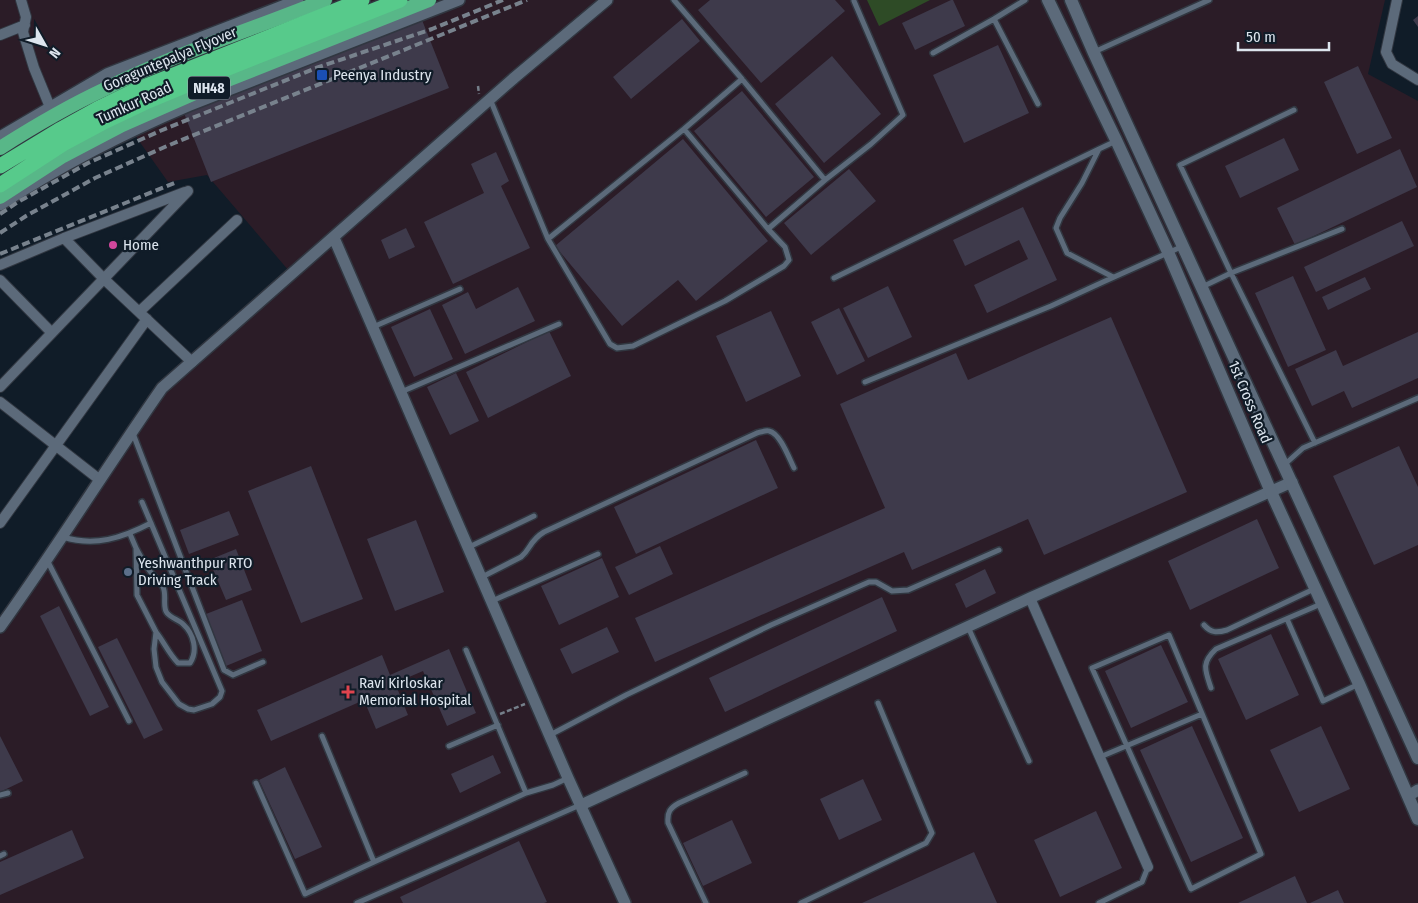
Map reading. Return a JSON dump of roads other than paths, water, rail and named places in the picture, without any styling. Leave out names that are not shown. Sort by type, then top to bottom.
[{"type":"highway","name":"Tumkur Road","points":[[0,148],[103,89],[150,68],[325,0]]},
{"type":"highway","name":"Goraguntepalya Flyover","points":[[0,166],[61,129],[136,90],[362,0]]},
{"type":"highway","name":"Goraguntepalya Flyover","points":[[0,185],[63,144],[148,101],[400,0]]},
{"type":"highway","name":"Tumkur Road","points":[[0,197],[63,156],[122,125],[197,92],[429,0]]},
{"type":"main road","name":"1st Cross Road","points":[[1048,0],[1168,252],[1271,492],[1315,589],[1413,793],[1418,819]]},
{"type":"main road","name":"1st Cross Road","points":[[1071,0],[1418,758]]},
{"type":"street","points":[[21,0],[26,17],[23,32],[34,68],[50,107]]},
{"type":"street","points":[[0,137],[107,74],[298,0]]},
{"type":"street","points":[[0,205],[68,164],[150,122],[459,0]]},
{"type":"street","points":[[0,627],[162,388],[490,99],[607,0]]},
{"type":"street","points":[[1397,0],[1386,52],[1392,64],[1418,80]]},
{"type":"street","points":[[0,35],[24,25]]},
{"type":"street","points":[[0,265],[64,238],[188,191],[0,388]]},
{"type":"street","points":[[0,522],[56,446],[143,316],[237,220]]},
{"type":"street","points":[[64,238],[104,279],[192,362]]},
{"type":"street","points":[[334,238],[568,778],[625,903]]},
{"type":"street","points":[[0,280],[52,333]]},
{"type":"street","points":[[0,402],[100,480]]},
{"type":"street","points":[[581,805],[968,626],[1292,482]]},
{"type":"street","points":[[1030,598],[1148,867]]},
{"type":"lane","points":[[674,0],[825,180]]},
{"type":"lane","points":[[933,53],[1025,0]]},
{"type":"lane","points":[[1094,52],[1209,0]]},
{"type":"lane","points":[[768,229],[825,180],[871,144],[903,115],[854,1]]},
{"type":"lane","points":[[994,19],[1038,104]]},
{"type":"lane","points":[[548,239],[684,129],[742,79]]},
{"type":"lane","points":[[490,99],[548,239],[610,344],[617,348],[633,346],[725,301],[784,266],[789,260],[785,247],[684,129]]},
{"type":"lane","points":[[1294,110],[1180,165],[1230,273],[1314,443]]},
{"type":"lane","points":[[834,278],[1116,140]]},
{"type":"lane","points":[[1099,149],[1056,228],[1067,253],[1113,277]]},
{"type":"lane","points":[[1202,287],[1230,273],[1342,230]]},
{"type":"lane","points":[[864,382],[1052,306],[1183,246]]},
{"type":"lane","points":[[373,327],[460,289]]},
{"type":"lane","points":[[401,392],[559,324]]},
{"type":"lane","points":[[1284,465],[1303,448],[1418,398]]},
{"type":"lane","points":[[132,431],[224,670],[233,675],[263,662]]},
{"type":"lane","points":[[481,577],[520,558],[525,554],[531,542],[544,532],[757,433],[770,431],[775,434],[794,468]]},
{"type":"lane","points":[[142,502],[222,691],[220,697],[212,704],[194,710],[180,704],[162,682],[156,667],[154,649],[156,632]]},
{"type":"lane","points":[[468,547],[534,516]]},
{"type":"lane","points":[[62,537],[77,542],[103,541],[130,534],[151,523]]},
{"type":"lane","points":[[130,534],[148,568],[164,588],[166,598],[164,607],[166,612],[183,624],[189,632],[195,645],[190,663],[178,663],[171,656],[156,632],[138,595],[136,548]]},
{"type":"lane","points":[[550,735],[626,694],[771,625],[869,582],[876,582],[892,591],[908,590],[999,550]]},
{"type":"lane","points":[[492,602],[598,554]]},
{"type":"lane","points":[[47,560],[129,721]]},
{"type":"lane","points":[[1204,625],[1216,633],[1227,630],[1315,589]]},
{"type":"lane","points":[[1211,688],[1205,671],[1206,662],[1216,649],[1322,604]]},
{"type":"lane","points":[[1287,619],[1323,701],[1359,684]]},
{"type":"lane","points":[[968,626],[1029,761]]},
{"type":"lane","points":[[1169,635],[1261,854],[1191,889],[1127,746],[1092,668],[1169,635]]},
{"type":"lane","points":[[466,650],[526,793]]},
{"type":"lane","points":[[801,903],[926,843],[932,833],[878,703]]},
{"type":"lane","points":[[1100,757],[1202,714]]},
{"type":"lane","points":[[449,746],[498,725]]},
{"type":"lane","points":[[322,736],[374,862]]},
{"type":"lane","points":[[706,903],[668,823],[667,815],[672,807],[679,803],[745,773]]},
{"type":"lane","points":[[256,783],[305,894],[526,793],[553,785],[568,778]]},
{"type":"lane","points":[[0,795],[8,793]]},
{"type":"lane","points":[[357,903],[581,805]]},
{"type":"lane","points":[[1099,903],[1142,882],[1148,867]]},
{"type":"railway","points":[[0,214],[88,163],[160,131],[316,68],[432,29],[503,0]]},
{"type":"railway","points":[[0,233],[26,216],[95,178],[167,146],[527,0]]},
{"type":"railway","points":[[0,254],[177,182]]},
{"type":"place","name":"Peenya Industry","points":[[322,75]]},
{"type":"place","name":"Home","points":[[113,245]]},
{"type":"place","name":"Yeshwanthpur RTO Driving Track","points":[[128,572]]},
{"type":"place","name":"Ravi Kirloskar Memorial Hospital","points":[[348,692]]}]
